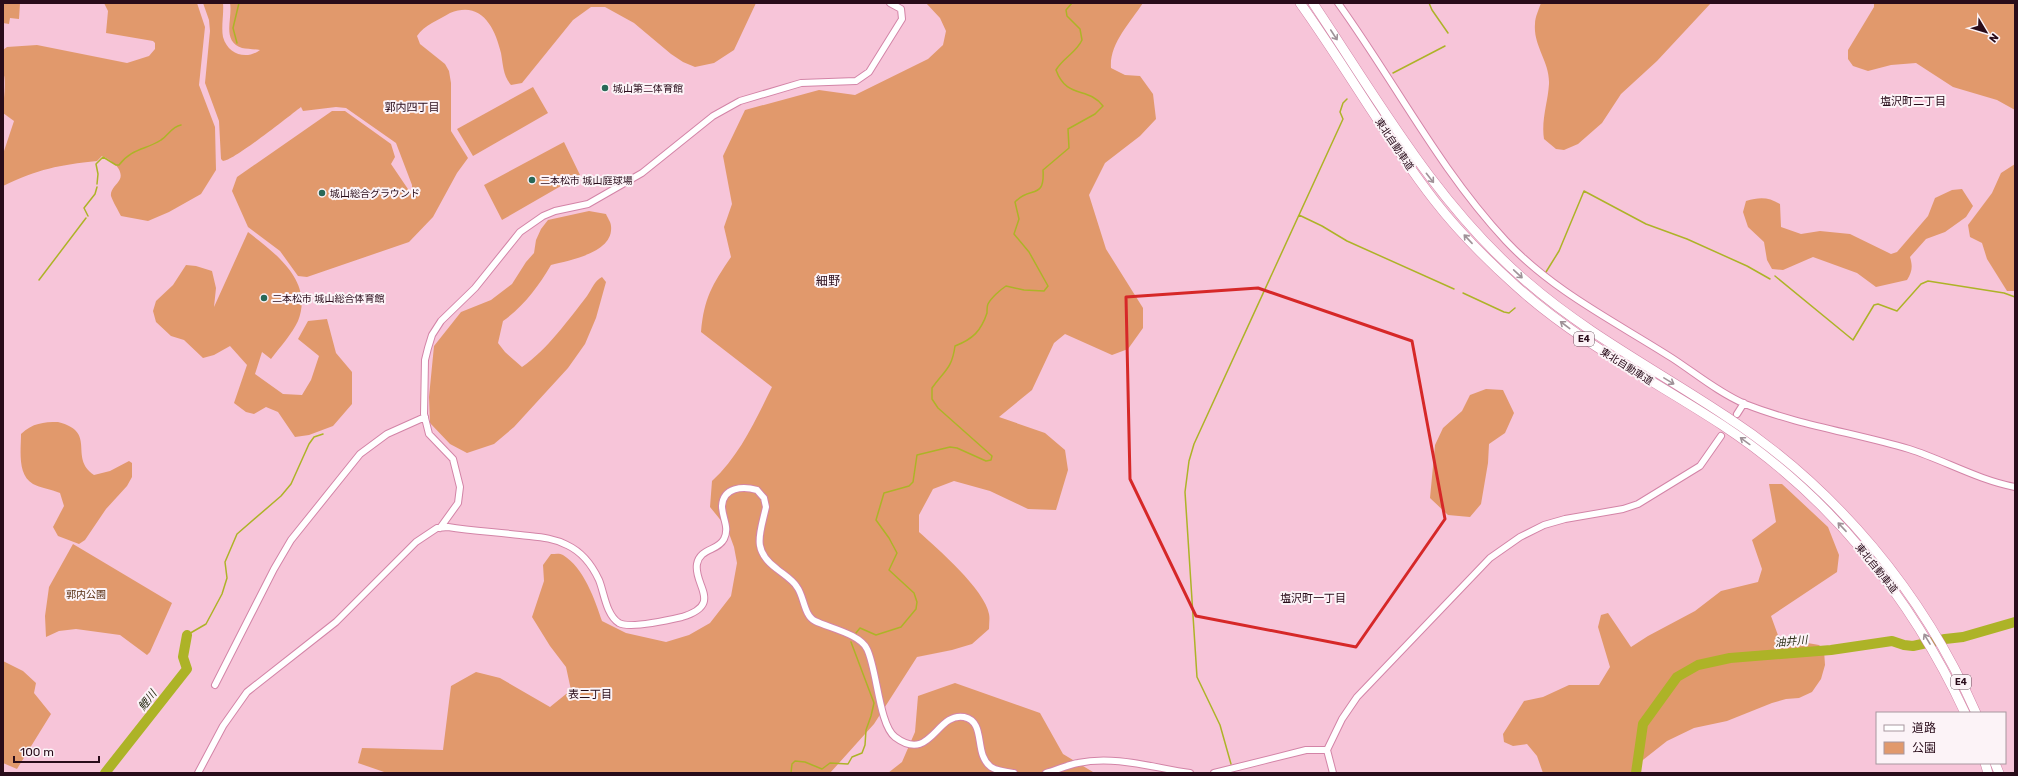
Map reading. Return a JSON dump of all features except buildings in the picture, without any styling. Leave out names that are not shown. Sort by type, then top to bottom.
[{"type":"highway","name":"東北自動車道","points":[[1300,3],[1414,173],[1435,201],[1476,248],[1518,288],[1570,329],[1723,426],[1792,478],[1852,538],[1881,573],[1918,624],[1964,712]]},
{"type":"highway","name":"東北自動車道","points":[[1313,3],[1408,148],[1443,196],[1482,240],[1524,280],[1575,321],[1728,418],[1798,470],[1841,511],[1875,550],[1929,623],[1945,651],[1976,712]]},
{"type":"street","points":[[198,773],[223,726],[247,692],[336,622],[416,542],[440,528],[458,503],[460,487],[452,459],[429,434],[425,416],[425,360],[436,327],[475,288],[520,232],[543,216],[555,211],[588,204],[642,173],[713,116],[740,101],[801,84],[856,81],[863,78],[869,72],[902,19],[901,9],[890,3]]},
{"type":"street","points":[[1338,3],[1386,72],[1412,117],[1444,164],[1480,212],[1506,241],[1536,270],[1584,305],[1744,403],[1776,414],[1910,450],[1979,476],[2015,487]]},
{"type":"street","points":[[1737,414],[1744,403]]},
{"type":"street","points":[[215,685],[274,569],[291,540],[365,449],[388,434],[425,416]]},
{"type":"street","points":[[1333,773],[1327,750],[1342,719],[1357,697],[1490,558],[1520,537],[1544,525],[1565,518],[1623,509],[1638,504],[1700,466],[1721,436]]},
{"type":"street","points":[[440,528],[548,538],[566,544],[590,563],[615,619],[624,625],[638,624],[680,617],[692,613],[700,607],[703,600],[704,591],[696,570],[697,562],[703,552],[721,543],[725,537],[727,528],[722,507],[726,497],[735,489],[749,488],[757,490],[764,498],[766,507],[759,534],[761,551],[773,567],[798,587],[803,603],[813,620],[855,638],[867,648],[876,673],[885,722],[889,732],[905,743],[914,745],[930,739],[946,722],[955,717],[972,720],[978,726],[981,752],[985,760],[990,766],[998,770],[1014,773]]},
{"type":"street","points":[[1214,773],[1306,750],[1327,750]]},
{"type":"street","points":[[1046,773],[1079,762],[1098,760],[1146,765],[1190,773]]},
{"type":"highlighted area","points":[[1258,288],[1412,341],[1445,519],[1356,647],[1196,616],[1130,479],[1126,297]]},
{"type":"green space","points":[[3,3],[20,3],[19,19],[10,18],[9,24],[3,23]]},
{"type":"green space","points":[[104,3],[197,3],[205,27],[199,85],[215,127],[216,170],[201,194],[169,212],[148,221],[121,216],[111,194],[121,175],[116,165],[109,159],[102,156],[97,161],[60,166],[27,175],[3,186],[3,154],[14,121],[3,113],[5,85],[3,73],[3,50],[7,47],[37,45],[127,63],[149,56],[155,49],[155,43],[153,41],[106,33],[108,11]]},
{"type":"green space","points":[[203,3],[223,3],[222,29],[225,43],[233,52],[249,55],[260,50],[242,48],[236,45],[232,40],[229,28],[231,9],[230,3],[756,3],[734,50],[714,63],[695,67],[683,62],[671,54],[634,23],[605,7],[591,7],[573,20],[522,83],[511,85],[505,74],[501,53],[495,34],[485,18],[470,10],[461,10],[450,13],[432,23],[417,36],[420,44],[445,64],[449,71],[451,83],[451,131],[468,158],[457,173],[433,217],[409,242],[307,277],[298,276],[280,251],[248,227],[232,191],[237,177],[332,111],[345,111],[391,144],[395,157],[391,164],[412,195],[412,185],[396,143],[346,108],[336,107],[303,111],[301,107],[249,147],[223,161],[221,159],[219,121],[205,83],[210,31],[209,20]]},
{"type":"green space","points":[[926,3],[1143,3],[1117,42],[1111,59],[1111,68],[1125,75],[1140,76],[1153,94],[1156,119],[1140,136],[1105,163],[1089,195],[1106,249],[1143,308],[1143,328],[1128,349],[1112,355],[1065,334],[1054,343],[1032,390],[999,417],[1045,433],[1065,450],[1068,470],[1056,510],[1028,509],[990,491],[954,481],[933,489],[919,515],[919,532],[959,570],[979,593],[986,604],[989,614],[989,629],[972,644],[952,650],[917,657],[874,724],[830,773],[387,773],[358,763],[362,748],[443,750],[451,686],[476,672],[500,678],[550,707],[571,690],[566,667],[550,646],[532,617],[544,581],[543,565],[551,554],[562,554],[577,568],[588,585],[602,621],[626,633],[666,642],[689,635],[710,623],[731,596],[737,563],[734,547],[727,528],[710,507],[712,481],[739,449],[772,387],[701,332],[704,310],[710,292],[731,257],[724,227],[732,204],[723,156],[745,110],[819,90],[855,95],[928,59],[943,45],[946,31],[940,18]]},
{"type":"green space","points":[[1541,3],[1711,3],[1657,61],[1621,94],[1602,123],[1578,144],[1564,150],[1556,149],[1544,139],[1543,125],[1549,76],[1536,40],[1535,32],[1536,19]]},
{"type":"green space","points":[[1874,3],[2015,3],[2015,110],[1997,100],[1953,87],[1916,63],[1891,65],[1868,71],[1853,66],[1848,59],[1848,50],[1874,7]]},
{"type":"green space","points":[[533,87],[548,113],[473,156],[457,129]]},
{"type":"green space","name":"二本松市 城山庭球場","points":[[564,142],[580,175],[502,220],[484,185]]},
{"type":"green space","points":[[2015,164],[2015,291],[2007,291],[1987,259],[1982,243],[1970,237],[1968,225],[1992,193],[2001,173]]},
{"type":"green space","points":[[1962,189],[1973,206],[1966,217],[1945,232],[1926,239],[1910,257],[1912,269],[1907,280],[1876,287],[1857,273],[1813,257],[1783,270],[1772,269],[1767,260],[1764,242],[1748,227],[1743,212],[1746,201],[1760,198],[1772,200],[1780,204],[1781,227],[1801,234],[1820,231],[1850,234],[1891,254],[1897,252],[1928,216],[1935,198],[1952,190]]},
{"type":"green space","points":[[589,211],[606,214],[611,226],[610,235],[606,243],[589,254],[579,258],[551,265],[530,296],[518,309],[503,321],[498,343],[505,352],[522,367],[549,343],[587,296],[595,283],[602,277],[606,282],[596,318],[585,344],[568,368],[514,427],[494,444],[467,453],[450,444],[430,423],[429,397],[434,346],[461,312],[491,300],[512,284],[526,262],[534,253],[536,240],[541,229],[548,220]]},
{"type":"green space","points":[[248,232],[269,249],[289,269],[301,293],[302,307],[298,321],[289,336],[271,359],[262,352],[255,374],[283,394],[302,395],[311,380],[319,356],[298,339],[308,321],[327,319],[336,353],[352,372],[352,404],[333,426],[309,435],[295,437],[278,412],[266,407],[254,414],[246,412],[234,403],[247,365],[230,346],[214,355],[203,358],[184,340],[171,336],[156,322],[153,311],[156,301],[173,285],[186,265],[196,266],[212,271],[216,288],[214,307]]},
{"type":"green space","points":[[1486,389],[1503,390],[1514,413],[1505,433],[1489,444],[1488,463],[1481,504],[1470,517],[1448,515],[1430,498],[1435,445],[1443,428],[1462,411],[1470,395]]},
{"type":"green space","points":[[58,422],[70,426],[77,432],[80,438],[83,461],[94,475],[110,471],[129,461],[132,463],[132,477],[127,486],[106,509],[85,540],[79,544],[58,536],[53,527],[64,506],[60,493],[33,484],[24,475],[22,468],[21,434],[30,427],[38,424]]},
{"type":"green space","points":[[1769,484],[1782,484],[1828,527],[1839,555],[1837,572],[1771,616],[1779,638],[1819,645],[1824,650],[1825,665],[1821,679],[1812,692],[1799,698],[1786,699],[1772,703],[1727,721],[1694,728],[1667,741],[1634,767],[1632,773],[1543,773],[1537,756],[1527,744],[1513,746],[1504,742],[1503,734],[1524,701],[1543,697],[1569,685],[1599,685],[1610,667],[1598,627],[1601,615],[1608,613],[1631,647],[1648,636],[1695,611],[1721,591],[1758,582],[1762,569],[1752,540],[1776,522]]},
{"type":"green space","name":"郭内公園","points":[[73,544],[172,603],[150,652],[147,655],[120,635],[76,629],[59,631],[46,637],[45,616],[49,587]]},
{"type":"green space","points":[[3,661],[23,671],[36,683],[34,693],[51,714],[17,769],[3,763]]},
{"type":"green space","points":[[955,683],[1040,713],[1063,754],[1093,772],[1102,773],[888,773],[902,762],[915,732],[918,696]]},
{"type":"waterway","points":[[237,43],[233,28],[239,3]]},
{"type":"waterway","points":[[856,633],[860,628],[876,635],[901,627],[916,609],[917,602],[914,593],[889,570],[897,553],[889,538],[876,520],[884,493],[909,486],[913,482],[917,455],[950,447],[957,448],[986,461],[991,460],[992,456],[938,408],[932,399],[932,388],[950,365],[955,346],[967,340],[979,330],[987,313],[988,304],[998,292],[1006,286],[1024,290],[1044,291],[1048,286],[1029,252],[1014,234],[1019,219],[1015,202],[1026,194],[1035,191],[1042,186],[1043,170],[1069,148],[1068,129],[1095,114],[1103,106],[1091,96],[1072,89],[1066,85],[1056,70],[1082,40],[1080,29],[1067,16],[1066,10],[1072,3]]},
{"type":"waterway","points":[[1429,3],[1432,10],[1448,33]]},
{"type":"waterway","points":[[1393,73],[1445,46]]},
{"type":"waterway","points":[[1231,764],[1220,725],[1197,677],[1185,492],[1189,461],[1194,444],[1343,119],[1340,112],[1343,103],[1347,99]]},
{"type":"waterway","points":[[97,184],[98,174],[96,164],[103,157],[116,165],[119,165],[129,155],[161,140],[172,129],[181,125]]},
{"type":"waterway","points":[[88,216],[84,208],[95,194],[97,187]]},
{"type":"waterway","points":[[1546,272],[1559,251],[1584,191],[1646,224],[1687,239],[1747,266],[1770,279]]},
{"type":"waterway","points":[[1299,215],[1322,226],[1347,241],[1454,289]]},
{"type":"waterway","points":[[39,280],[86,218]]},
{"type":"waterway","points":[[1775,276],[1853,340],[1874,305],[1878,304],[1897,311],[1921,284],[1928,281],[2004,293],[2015,297]]},
{"type":"waterway","points":[[1463,293],[1504,312],[1509,313],[1515,308]]},
{"type":"waterway","points":[[187,635],[206,624],[222,594],[227,578],[225,562],[237,534],[281,496],[291,484],[309,444],[314,437],[323,434]]},
{"type":"waterway","name":"油井川","points":[[1636,773],[1643,724],[1677,677],[1698,665],[1730,658],[1831,650],[1892,641],[1913,646],[1945,639],[1963,637],[2015,622]]},
{"type":"waterway","name":"鯉川","points":[[105,773],[187,669],[183,657],[187,635]]},
{"type":"waterway","points":[[791,773],[792,764],[795,761],[805,762],[822,769],[830,763],[848,764],[852,757],[862,753],[865,745],[866,730],[874,703],[851,642]]},
{"type":"place","name":"城山第二体育館","points":[[605,88]]},
{"type":"place","name":"二本松市 城山庭球場","points":[[532,180]]},
{"type":"place","name":"城山総合グラウンド","points":[[322,193]]},
{"type":"place","name":"二本松市 城山総合体育館","points":[[264,298]]},
{"type":"district","name":"塩沢町二丁目","points":[[1913,101]]},
{"type":"district","name":"郭内四丁目","points":[[412,107]]},
{"type":"district","name":"細野","points":[[828,281]]},
{"type":"district","name":"塩沢町一丁目","points":[[1313,598]]},
{"type":"district","name":"表二丁目","points":[[590,694]]}]
